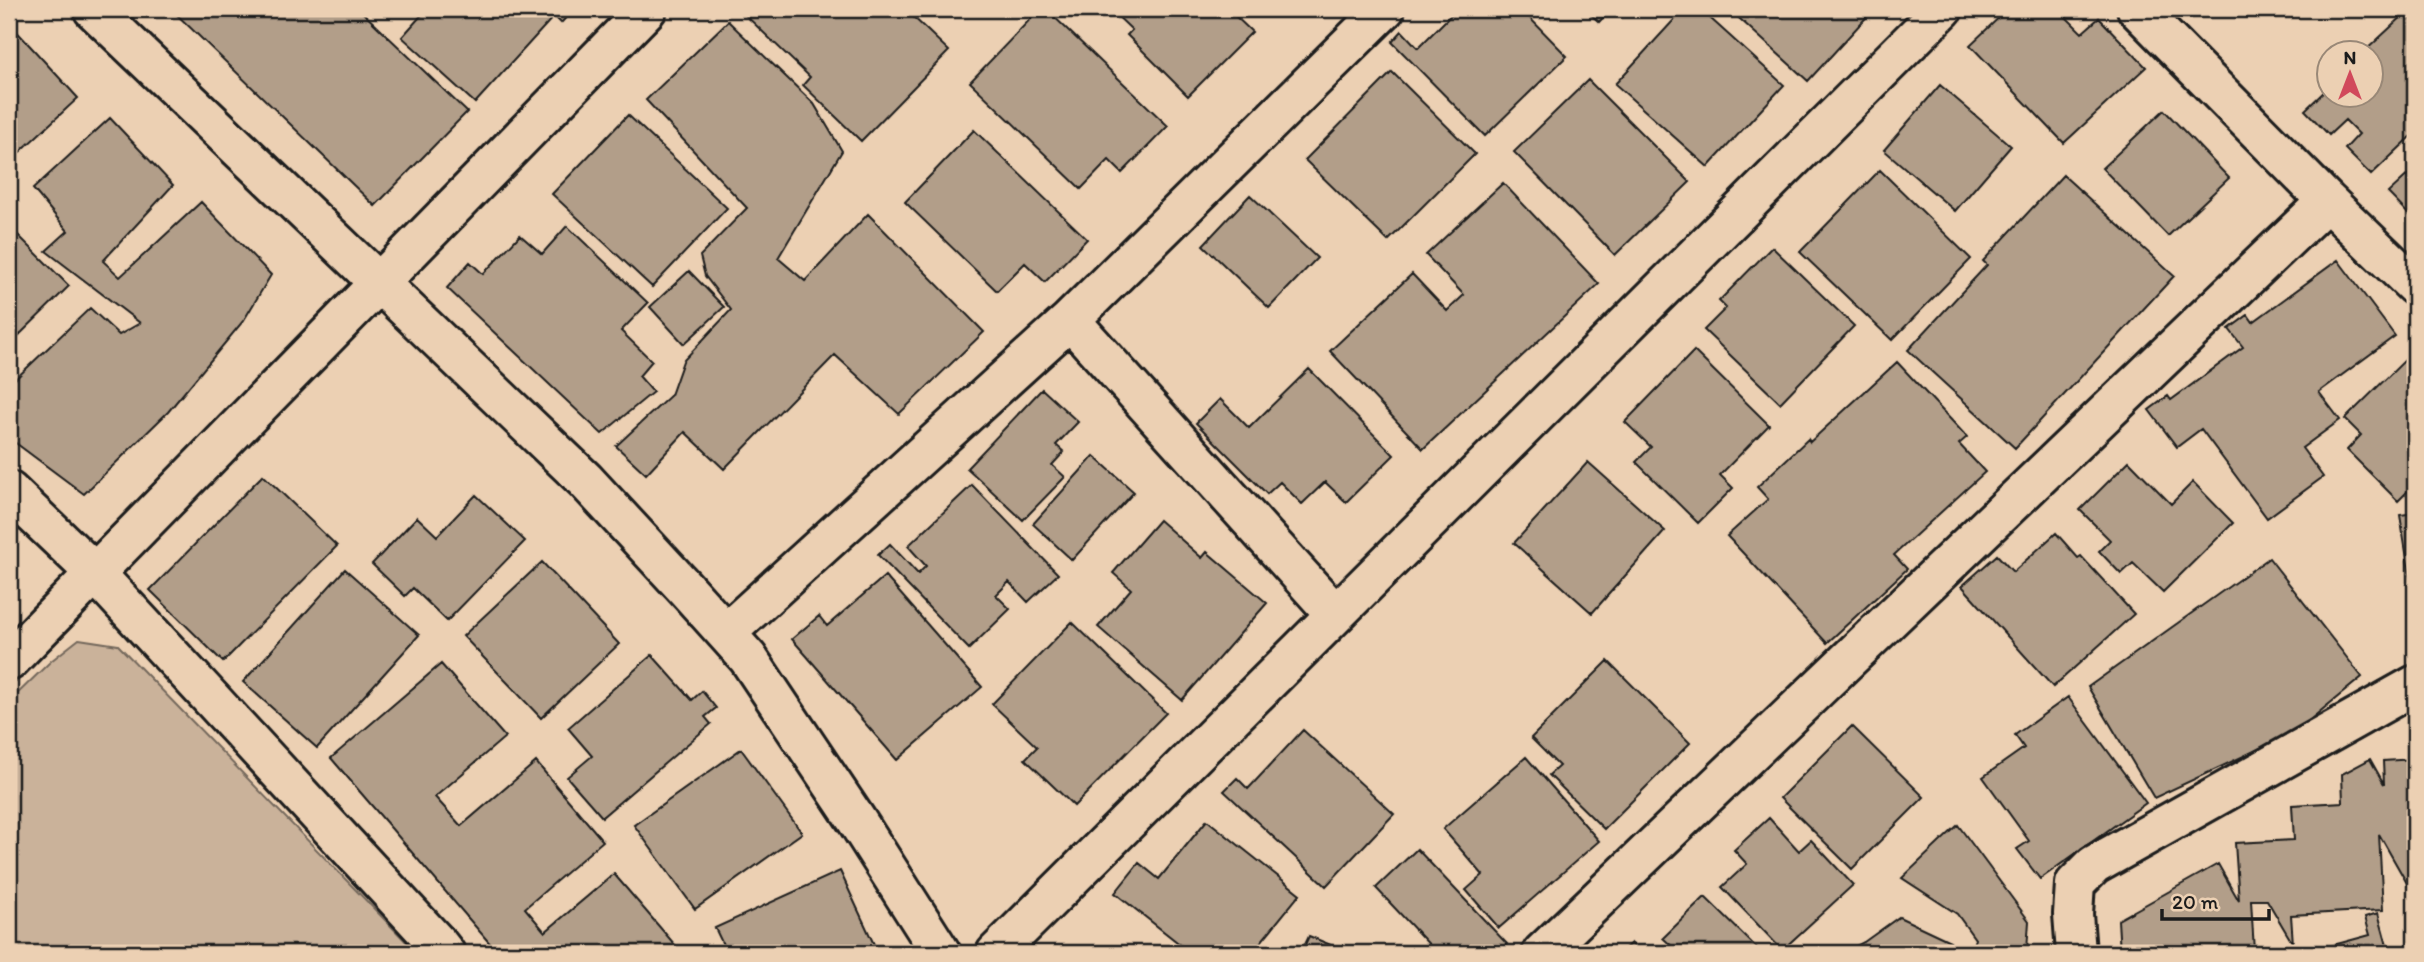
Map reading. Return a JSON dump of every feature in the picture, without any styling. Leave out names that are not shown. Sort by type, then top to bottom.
[{"type":"street","points":[[93,9],[585,480],[748,658],[941,953]]},
{"type":"street","points":[[9,661],[647,9]]},
{"type":"street","points":[[726,634],[1070,320],[1385,9]]},
{"type":"street","points":[[996,953],[1943,9]]},
{"type":"street","points":[[2137,9],[2415,286]]},
{"type":"street","points":[[1542,953],[2327,201]]},
{"type":"street","points":[[1070,320],[1335,614]]},
{"type":"street","points":[[9,491],[95,573],[445,953]]},
{"type":"street","points":[[2076,953],[2073,914],[2075,884],[2094,865],[2415,685]]},
{"type":"shaded area","points":[[9,531],[12,534],[15,570],[9,609]]},
{"type":"shaded area","points":[[79,639],[118,645],[417,953],[9,953],[9,702],[51,661]]},
{"type":"building","points":[[171,9],[359,9],[467,112],[375,206]]},
{"type":"building","points":[[427,9],[574,9],[561,23],[554,16],[475,103],[402,37]]},
{"type":"building","points":[[739,9],[905,9],[949,51],[861,141],[803,85],[810,77]]},
{"type":"building","points":[[1040,9],[1046,9],[1168,126],[1122,173],[1109,160],[1081,189],[970,82]]},
{"type":"building","points":[[1110,9],[1228,9],[1252,32],[1188,96],[1127,35],[1132,30]]},
{"type":"building","points":[[1457,9],[1521,9],[1567,56],[1485,136],[1392,42],[1402,31],[1418,48]]},
{"type":"building","points":[[1585,9],[1611,9],[1599,22]]},
{"type":"building","points":[[1684,9],[1700,9],[1784,85],[1708,167],[1615,84]]},
{"type":"building","points":[[1729,9],[1874,9],[1808,81]]},
{"type":"building","points":[[2008,9],[2058,9],[2082,33],[2099,18],[2146,67],[2064,143],[1970,45]]},
{"type":"building","points":[[2406,13],[2415,23],[2415,133],[2371,175],[2345,149],[2359,134],[2345,120],[2329,135],[2305,110],[2316,99],[2316,108],[2386,108],[2386,38],[2379,38]]},
{"type":"building","points":[[728,21],[814,104],[842,151],[778,258],[805,281],[868,214],[984,332],[899,414],[835,355],[724,469],[685,432],[646,474],[616,446],[671,395],[683,361],[731,310],[705,276],[700,256],[747,208],[646,100]]},
{"type":"building","points":[[9,23],[78,98],[9,162]]},
{"type":"building","points":[[1392,72],[1475,154],[1388,241],[1305,160]]},
{"type":"building","points":[[1588,80],[1690,182],[1615,255],[1514,152]]},
{"type":"building","points":[[1940,85],[2011,146],[1955,211],[1884,150]]},
{"type":"building","points":[[2164,110],[2229,178],[2168,236],[2102,168]]},
{"type":"building","points":[[628,115],[727,208],[652,287],[552,194]]},
{"type":"building","points":[[110,118],[173,185],[103,261],[120,277],[201,202],[271,275],[244,320],[168,412],[84,494],[9,438],[9,385],[90,308],[119,335],[140,323],[46,251],[68,231],[33,189]]},
{"type":"building","points":[[974,130],[1087,239],[1045,282],[1025,263],[997,291],[905,202]]},
{"type":"building","points":[[2415,168],[2415,221],[2388,193]]},
{"type":"building","points":[[1880,170],[1971,259],[1892,340],[1800,252]]},
{"type":"building","points":[[2063,175],[2174,276],[2015,448],[1908,350],[1987,265],[1983,261]]},
{"type":"building","points":[[1503,183],[1599,284],[1423,449],[1330,351],[1412,274],[1447,311],[1464,295],[1426,255]]},
{"type":"building","points":[[1250,195],[1317,258],[1269,308],[1203,245]]},
{"type":"building","points":[[9,226],[69,286],[9,345]]},
{"type":"building","points":[[567,226],[648,303],[621,331],[652,361],[639,376],[653,392],[602,434],[447,288],[470,262],[483,274],[520,235],[542,254]]},
{"type":"building","points":[[1772,247],[1854,326],[1780,403],[1704,330],[1726,308],[1719,301]]},
{"type":"building","points":[[2338,260],[2395,336],[2319,392],[2340,420],[2302,448],[2323,477],[2267,518],[2201,429],[2177,447],[2149,410],[2168,396],[2171,400],[2243,347],[2229,329],[2248,315],[2253,322]]},
{"type":"building","points":[[689,271],[724,307],[684,344],[650,307]]},
{"type":"building","points":[[1694,351],[1769,425],[1720,475],[1733,488],[1698,523],[1636,462],[1651,447],[1625,422]]},
{"type":"building","points":[[2414,351],[2415,484],[2398,501],[2347,450],[2361,435],[2345,419]]},
{"type":"building","points":[[1897,362],[1967,437],[1959,444],[1985,472],[1894,555],[1907,569],[1827,643],[1727,536],[1768,499],[1757,487]]},
{"type":"building","points":[[1309,369],[1394,455],[1346,502],[1325,482],[1302,504],[1280,482],[1267,494],[1196,423],[1220,399],[1249,428]]},
{"type":"building","points":[[1042,389],[1078,422],[1056,445],[1064,452],[1052,465],[1065,477],[1023,520],[967,468]]},
{"type":"building","points":[[1094,456],[1134,492],[1072,560],[1033,524]]},
{"type":"building","points":[[2129,461],[2171,504],[2193,482],[2233,523],[2163,592],[2133,563],[2121,574],[2099,551],[2110,540],[2080,510]]},
{"type":"building","points":[[1588,462],[1665,531],[1592,613],[1514,543]]},
{"type":"building","points":[[263,475],[337,546],[223,662],[150,590]]},
{"type":"building","points":[[972,485],[1058,574],[1028,602],[1009,582],[996,595],[1010,609],[969,649],[878,555],[890,544],[918,574],[926,566],[908,546]]},
{"type":"building","points":[[476,495],[525,541],[447,621],[413,588],[405,596],[372,564],[417,517],[437,536]]},
{"type":"building","points":[[2415,513],[2415,608],[2400,515]]},
{"type":"building","points":[[1159,520],[1202,558],[1207,552],[1267,603],[1182,700],[1098,627],[1131,589],[1113,573]]},
{"type":"building","points":[[2056,533],[2134,614],[2053,687],[1962,586],[1997,555],[2013,572]]},
{"type":"building","points":[[2269,558],[2362,677],[2295,732],[2154,798],[2088,687]]},
{"type":"building","points":[[542,562],[619,644],[541,718],[463,636]]},
{"type":"building","points":[[345,569],[419,635],[317,748],[243,682]]},
{"type":"building","points":[[885,576],[982,687],[897,760],[792,639],[819,616],[827,626]]},
{"type":"building","points":[[1072,622],[1166,713],[1074,806],[1025,759],[1037,747],[992,704]]},
{"type":"building","points":[[652,655],[692,700],[702,691],[716,708],[705,717],[711,724],[602,817],[567,777],[592,756],[568,728]]},
{"type":"building","points":[[1608,661],[1690,743],[1604,829],[1549,775],[1559,766],[1531,738]]},
{"type":"building","points":[[441,664],[505,737],[435,797],[461,826],[536,762],[603,841],[525,908],[545,932],[614,874],[682,953],[498,953],[331,758]]},
{"type":"building","points":[[2068,697],[2146,803],[2040,879],[2017,849],[2029,841],[1983,777],[2024,748],[2015,735]]},
{"type":"building","points":[[1852,726],[1924,797],[1852,869],[1780,798]]},
{"type":"building","points":[[1303,730],[1394,814],[1326,886],[1224,791],[1237,778],[1248,789]]},
{"type":"building","points":[[741,749],[802,833],[695,909],[634,825]]},
{"type":"building","points":[[1526,757],[1599,841],[1499,928],[1466,890],[1483,875],[1443,829]]},
{"type":"building","points":[[2370,759],[2384,784],[2383,761],[2415,759],[2415,890],[2412,892],[2379,834],[2383,910],[2291,915],[2293,944],[2267,900],[2251,900],[2254,951],[2250,953],[2120,953],[2118,920],[2218,864],[2239,901],[2235,843],[2294,840],[2292,805],[2343,802],[2342,774]]},
{"type":"building","points":[[1769,818],[1799,851],[1811,840],[1853,885],[1782,950],[1722,887],[1747,864],[1734,850]]},
{"type":"building","points":[[1207,820],[1300,894],[1252,953],[1191,953],[1115,893],[1139,863],[1159,879]]},
{"type":"building","points":[[1958,825],[2029,921],[2027,950],[2020,953],[1965,953],[1970,952],[1975,939],[1957,914],[1902,878]]},
{"type":"building","points":[[1417,849],[1507,944],[1497,953],[1437,953],[1376,888]]},
{"type":"building","points":[[840,871],[878,953],[727,953],[715,928]]},
{"type":"building","points":[[1705,897],[1762,953],[1679,953],[1663,938]]},
{"type":"building","points":[[2378,913],[2389,953],[2304,953],[2370,935],[2365,917]]},
{"type":"building","points":[[1899,917],[1950,941],[1953,953],[1843,953],[1864,942]]},
{"type":"building","points":[[1309,936],[1350,953],[1301,953]]},
{"type":"building","points":[[1631,943],[1640,953],[1620,953]]}]
